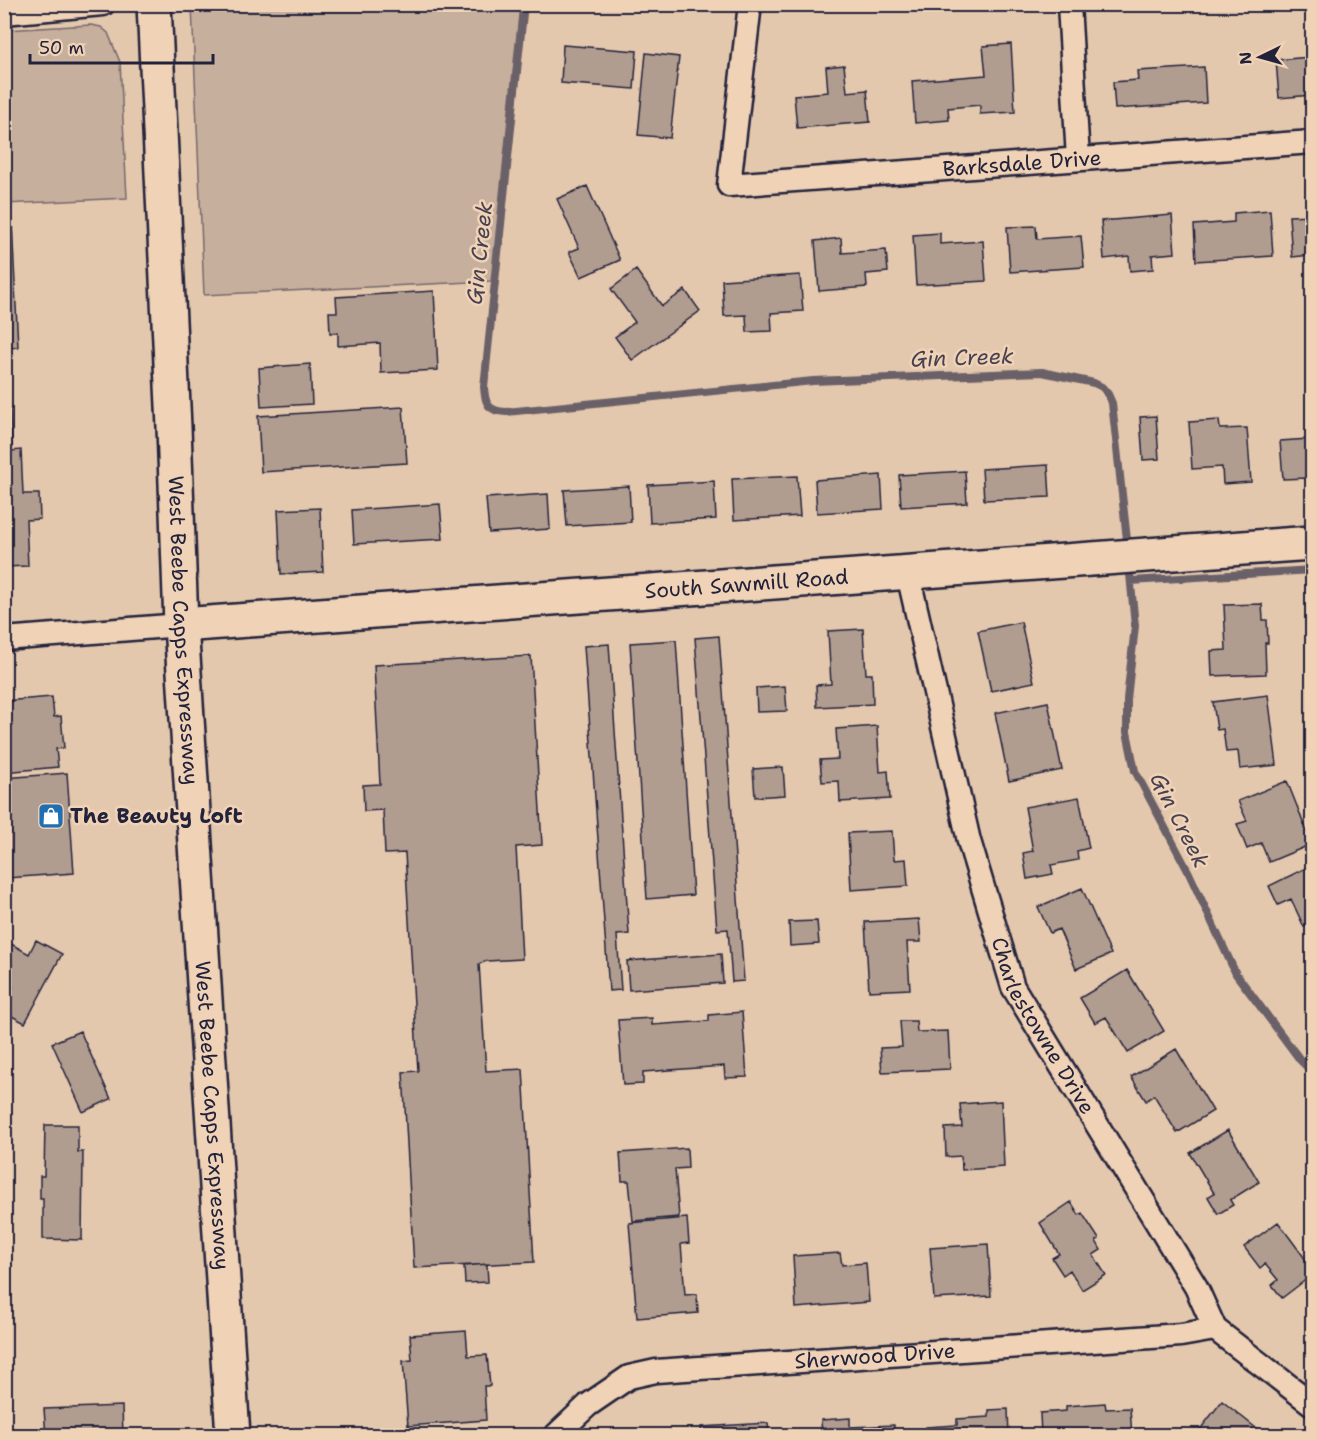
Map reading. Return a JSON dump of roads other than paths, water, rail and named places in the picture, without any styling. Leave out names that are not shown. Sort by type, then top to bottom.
[{"type":"main road","name":"West Beebe Capps Expressway","points":[[154,4],[181,625],[233,1436]]},
{"type":"main road","name":"South Sawmill Road","points":[[181,625],[1312,543]]},
{"type":"street","points":[[4,13],[103,4]]},
{"type":"street","name":"Barksdale Drive","points":[[750,4],[729,185],[1312,142]]},
{"type":"street","points":[[1069,4],[1078,159]]},
{"type":"street","name":"Charlestowne Drive","points":[[908,574],[969,841],[1013,987],[1196,1287],[1215,1329],[1312,1404]]},
{"type":"street","points":[[4,639],[181,625]]},
{"type":"street","name":"Sherwood Drive","points":[[555,1436],[588,1405],[629,1377],[656,1371],[1180,1335],[1215,1329]]},
{"type":"waterway","name":"Gin Creek","points":[[524,4],[484,387],[485,398],[491,408],[506,412],[813,381],[1042,372],[1094,383],[1102,387],[1112,403],[1128,549]]},
{"type":"waterway","name":"Gin Creek","points":[[1129,564],[1135,626],[1127,699],[1127,732],[1135,771],[1188,871],[1236,974],[1301,1061],[1312,1072]]},
{"type":"waterway","points":[[1131,581],[1312,570]]},
{"type":"place","name":"The Beauty Loft","points":[[51,816]]}]
